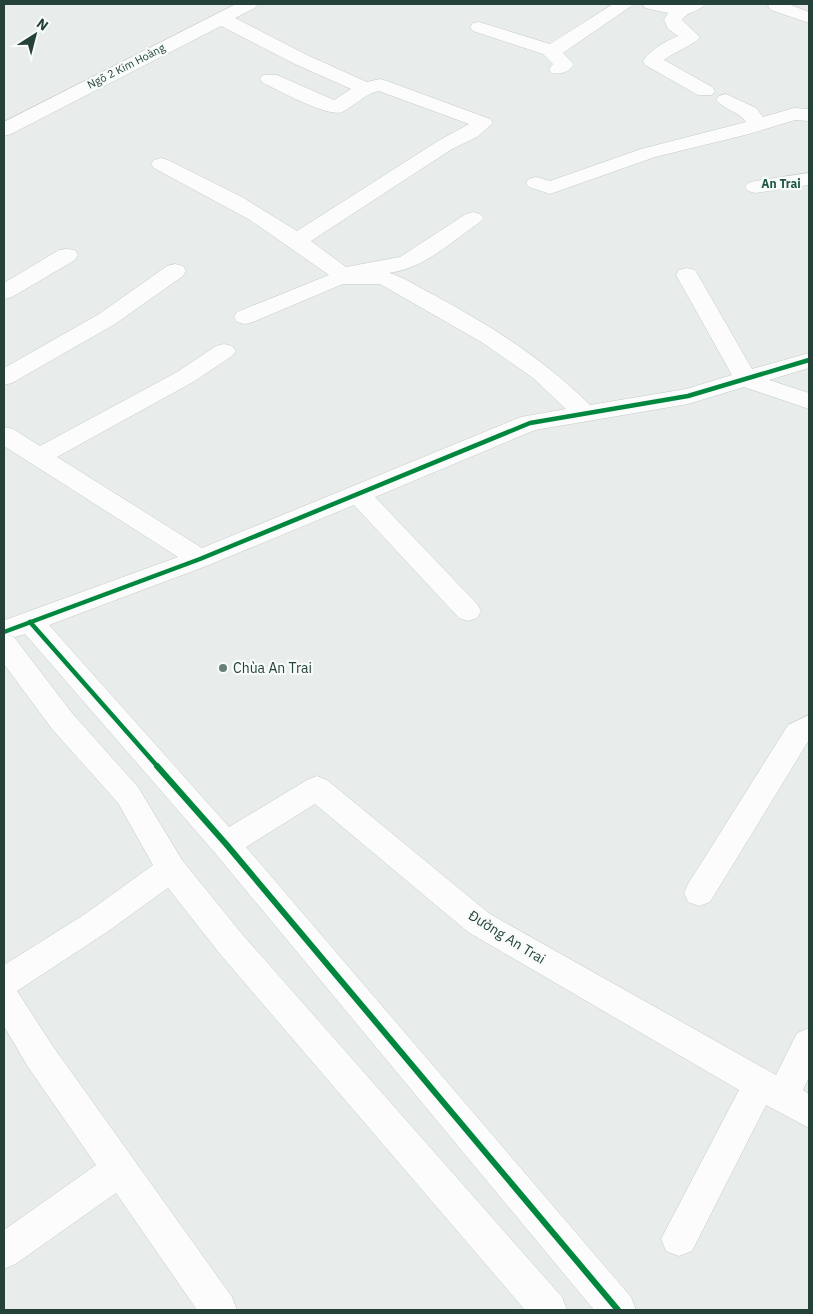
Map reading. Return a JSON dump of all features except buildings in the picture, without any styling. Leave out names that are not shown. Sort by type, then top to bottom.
[{"type":"street","name":"Ngõ 2 Kim Hoàng","points":[[4,130],[249,4]]},
{"type":"street","points":[[558,69],[565,64],[550,54],[553,51],[625,4]]},
{"type":"street","points":[[651,4],[667,6],[678,12]]},
{"type":"street","points":[[696,4],[678,12],[673,20],[674,25],[690,37],[668,47],[652,61],[704,91]]},
{"type":"street","points":[[777,6],[809,18]]},
{"type":"street","points":[[220,18],[302,60],[365,88]]},
{"type":"street","points":[[479,27],[553,51]]},
{"type":"street","points":[[298,240],[412,165],[458,137],[470,133],[483,123],[380,85],[365,88],[335,108],[270,79],[302,60]]},
{"type":"street","points":[[726,100],[756,119],[757,123],[753,126]]},
{"type":"street","points":[[536,183],[550,188],[648,153],[794,114],[809,115]]},
{"type":"street","points":[[161,164],[201,183],[298,240],[348,279],[375,277],[386,280],[496,339],[571,398],[584,413]]},
{"type":"street","points":[[755,187],[809,179]]},
{"type":"street","points":[[245,317],[344,276],[355,269],[384,267],[408,262],[473,218]]},
{"type":"street","points":[[4,292],[67,255]]},
{"type":"street","points":[[4,378],[107,319],[175,271]]},
{"type":"street","points":[[687,275],[746,380],[809,401]]},
{"type":"street","points":[[39,457],[185,377],[224,351]]},
{"type":"street","points":[[618,1310],[226,844],[17,627],[200,559],[530,423],[688,396],[809,360]]},
{"type":"street","points":[[4,435],[200,559]]},
{"type":"street","points":[[358,494],[468,611]]},
{"type":"street","points":[[4,644],[62,721],[128,794],[171,870],[231,944],[549,1310]]},
{"type":"street","points":[[699,893],[798,733],[809,726]]},
{"type":"street","name":"Đường An Trai","points":[[226,844],[317,788],[479,924],[784,1098]]},
{"type":"street","points":[[4,982],[96,923],[171,870]]},
{"type":"street","points":[[4,998],[40,1056],[220,1310]]},
{"type":"street","points":[[679,1239],[784,1098],[809,1043]]},
{"type":"street","points":[[4,1251],[120,1169]]},
{"type":"cycle path","points":[[4,632],[200,559],[530,423],[688,396],[809,360]]},
{"type":"cycle path","points":[[30,622],[226,844],[618,1310]]},
{"type":"place","name":"Chùa An Trai","points":[[223,668]]},
{"type":"district","name":"An Trai","points":[[781,184]]}]
